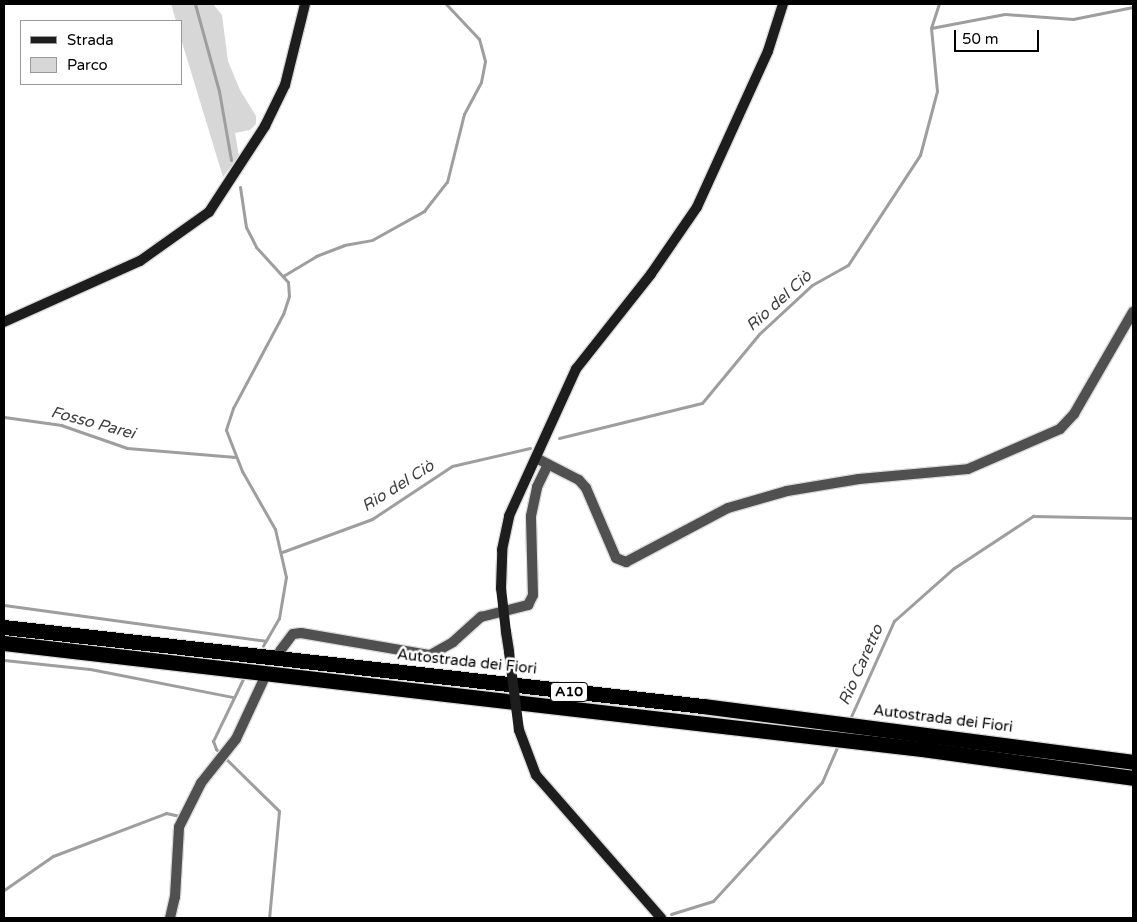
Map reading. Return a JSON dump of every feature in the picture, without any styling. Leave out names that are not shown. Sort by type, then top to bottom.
[{"type":"highway","name":"Autostrada dei Fiori","points":[[4,627],[703,706],[1133,762]]},
{"type":"highway","name":"A10","points":[[4,643],[922,749],[1133,778]]},
{"type":"main road","points":[[4,322],[140,261],[209,212],[265,126],[285,86],[306,4]]},
{"type":"main road","points":[[661,918],[536,775],[519,730],[502,588],[504,535],[576,369],[651,274],[698,207],[768,51],[783,4]]},
{"type":"street","points":[[536,458],[579,480],[586,488],[616,558],[626,562],[728,508],[787,492],[859,479],[968,469],[1060,429],[1074,414],[1133,312]]},
{"type":"street","points":[[280,651],[293,634],[301,633],[430,655],[453,642],[481,617],[528,606],[533,595],[531,516],[537,487],[548,464]]},
{"type":"street","points":[[170,918],[175,898],[179,827],[201,783],[230,749],[262,682]]},
{"type":"green space","points":[[171,4],[213,4],[222,15],[228,61],[240,90],[256,116],[256,124],[250,130],[235,133],[239,156],[223,177],[182,42],[182,20],[176,20]]},
{"type":"waterway","points":[[195,4],[219,91],[231,160]]},
{"type":"waterway","points":[[283,276],[316,256],[344,245],[372,240],[424,211],[447,182],[464,114],[481,82],[485,61],[479,39],[446,4]]},
{"type":"waterway","name":"Rio del Ciò","points":[[559,438],[702,403],[759,334],[812,285],[848,265],[920,155],[937,91],[931,28],[939,4]]},
{"type":"waterway","points":[[931,28],[1005,14],[1073,19],[1133,7]]},
{"type":"waterway","points":[[240,187],[246,227],[256,247],[288,282],[289,296],[283,314],[233,408],[226,430],[242,471],[275,529],[286,577],[279,618],[263,646]]},
{"type":"waterway","name":"Fosso Parei","points":[[4,417],[61,425],[127,448],[236,457]]},
{"type":"waterway","name":"Rio del Ciò","points":[[282,552],[372,519],[452,466],[530,448]]},
{"type":"waterway","name":"Rio Caretto","points":[[849,721],[894,621],[954,568],[1033,516],[1133,518]]},
{"type":"waterway","points":[[4,605],[266,641]]},
{"type":"waterway","points":[[4,660],[90,669],[233,697]]},
{"type":"waterway","points":[[243,679],[213,741],[216,749],[279,811],[269,918]]},
{"type":"waterway","name":"Rio Caretto","points":[[671,914],[713,901],[822,782],[838,745]]},
{"type":"waterway","points":[[4,890],[53,856],[166,813],[180,816]]}]
